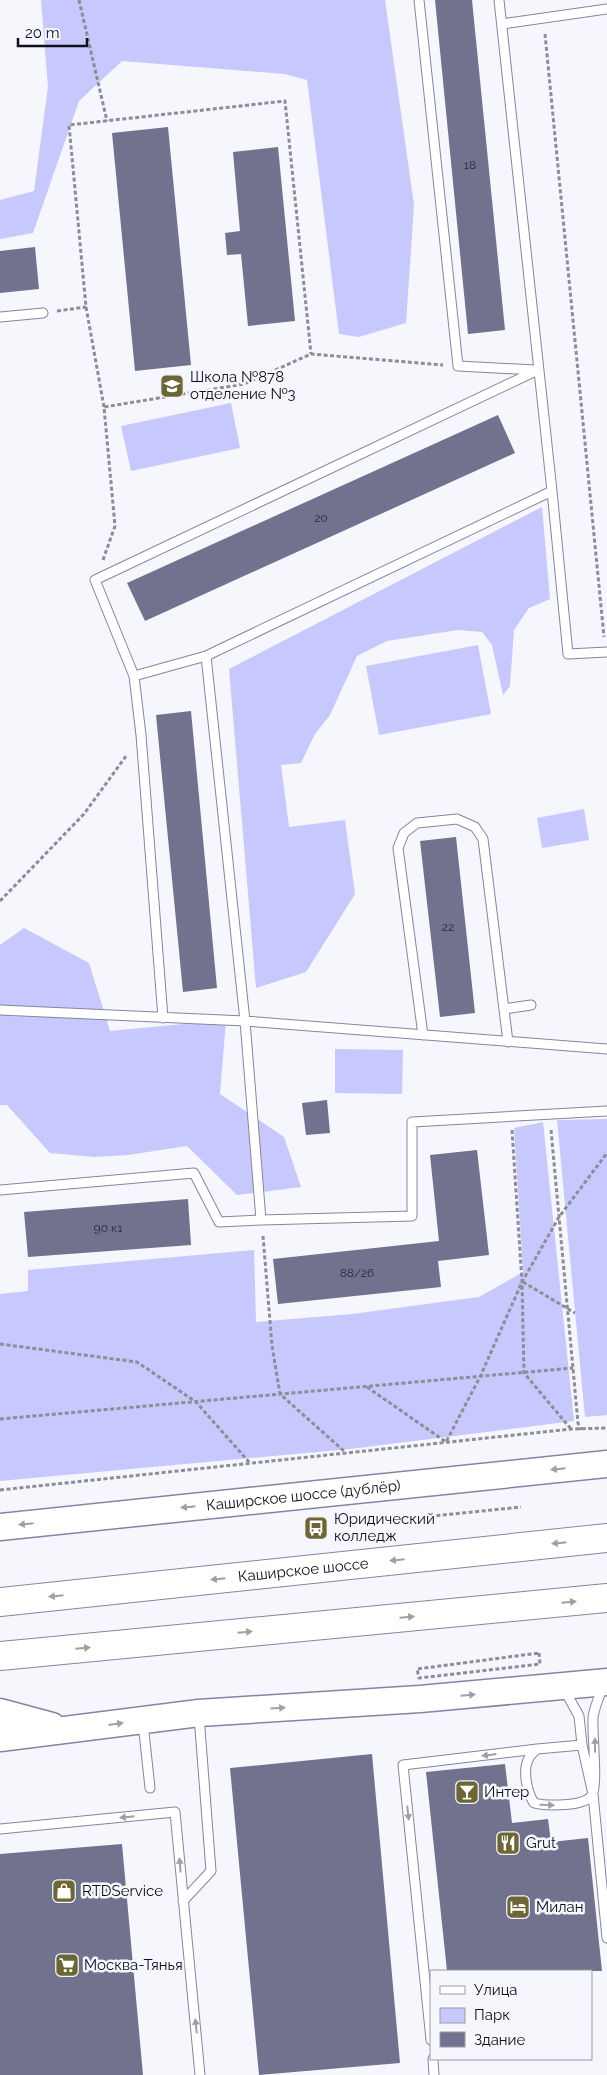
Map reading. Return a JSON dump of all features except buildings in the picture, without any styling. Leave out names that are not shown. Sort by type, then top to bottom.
[{"type":"main road","name":"Каширское шоссе (дублёр)","points":[[0,1527],[607,1464]]},
{"type":"main road","name":"Каширское шоссе","points":[[0,1602],[607,1538]]},
{"type":"main road","points":[[0,1656],[607,1598]]},
{"type":"main road","points":[[0,1738],[68,1731],[199,1713],[420,1699],[605,1682]]},
{"type":"main road","points":[[0,1712],[68,1731]]},
{"type":"lane","points":[[419,0],[458,366],[538,370]]},
{"type":"lane","points":[[499,0],[568,654],[606,652]]},
{"type":"lane","points":[[502,24],[607,9]]},
{"type":"lane","points":[[0,317],[43,313]]},
{"type":"lane","points":[[163,1018],[141,735],[134,676],[95,580],[538,370]]},
{"type":"lane","points":[[134,676],[206,656],[552,491]]},
{"type":"lane","points":[[206,656],[245,1021],[261,1220]]},
{"type":"lane","points":[[423,1035],[398,848],[404,833],[416,823],[457,819],[474,827],[483,839],[508,1042]]},
{"type":"lane","points":[[504,1009],[531,1005]]},
{"type":"lane","points":[[0,1010],[245,1021],[607,1049]]},
{"type":"lane","points":[[0,1190],[194,1173],[218,1222],[412,1216],[412,1122],[607,1111]]},
{"type":"lane","points":[[537,1749],[528,1758],[526,1772],[529,1794],[534,1804],[545,1806],[587,1801],[593,1794],[594,1714],[605,1682]]},
{"type":"lane","points":[[562,1686],[579,1716],[582,1744],[593,1794],[607,1938]]},
{"type":"lane","points":[[183,1901],[211,1871],[199,1713]]},
{"type":"lane","points":[[143,1721],[150,1788]]},
{"type":"lane","points":[[430,2030],[403,1765],[582,1744]]},
{"type":"lane","points":[[0,1830],[175,1812],[200,2075]]},
{"type":"lane","points":[[433,2060],[434,2075]]},
{"type":"path","points":[[79,0],[107,121]]},
{"type":"path","points":[[543,18],[606,652]]},
{"type":"path","points":[[95,580],[115,526],[104,407],[86,307],[69,125],[284,102],[311,354]]},
{"type":"path","points":[[43,313],[86,307]]},
{"type":"path","points":[[104,407],[244,384],[311,354],[458,366]]},
{"type":"path","points":[[0,901],[84,814],[141,735]]},
{"type":"path","points":[[549,1114],[578,1423],[581,1430]]},
{"type":"path","points":[[511,1117],[522,1282],[524,1373],[571,1429]]},
{"type":"path","points":[[446,1442],[480,1377],[522,1282],[559,1217],[607,1153]]},
{"type":"path","points":[[261,1220],[272,1346],[280,1394],[345,1452]]},
{"type":"path","points":[[522,1282],[575,1313]]},
{"type":"path","points":[[0,1344],[137,1362],[196,1402],[249,1463]]},
{"type":"path","points":[[0,1419],[573,1368]]},
{"type":"path","points":[[366,1386],[446,1442]]},
{"type":"path","points":[[0,1490],[345,1452],[571,1429],[607,1428]]},
{"type":"path","points":[[404,1519],[522,1507]]},
{"type":"path","points":[[417,1669],[539,1654],[540,1664]]},
{"type":"green space","points":[[41,0],[385,0],[414,205],[406,323],[359,337],[339,334],[307,80],[284,74],[122,61],[79,101],[33,233],[0,239],[0,200],[34,191],[48,87]]},
{"type":"green space","points":[[231,403],[240,448],[131,471],[121,426]]},
{"type":"green space","points":[[542,507],[550,599],[529,608],[514,630],[510,686],[503,695],[492,645],[482,632],[458,630],[387,641],[357,656],[330,715],[315,734],[301,763],[281,765],[289,827],[345,820],[355,894],[306,972],[256,988],[229,669]]},
{"type":"green space","points":[[478,645],[491,714],[379,735],[366,666]]},
{"type":"green space","points":[[584,809],[589,840],[542,848],[537,818]]},
{"type":"green space","points":[[24,928],[89,963],[110,1031],[226,1020],[220,1094],[284,1137],[301,1187],[237,1195],[187,1146],[128,1155],[95,1157],[50,1153],[7,1105],[0,1105],[0,945]]},
{"type":"green space","points":[[335,1049],[403,1050],[402,1094],[335,1093]]},
{"type":"green space","points":[[607,1119],[607,1415],[585,1417],[557,1120]]},
{"type":"green space","points":[[543,1122],[574,1421],[350,1449],[0,1481],[0,1294],[28,1291],[28,1270],[254,1250],[256,1322],[352,1314],[479,1297],[523,1272],[514,1128]]},
{"type":"place","name":"Школа №878 отделение №3","points":[[172,386]]},
{"type":"place","name":"Юридический колледж","points":[[316,1528]]},
{"type":"place","name":"Интер","points":[[467,1792]]},
{"type":"place","name":"Grut","points":[[508,1843]]},
{"type":"place","name":"RTDService","points":[[64,1891]]},
{"type":"place","name":"Милан","points":[[518,1907]]},
{"type":"place","name":"Москва-Тянья","points":[[67,1965]]}]
